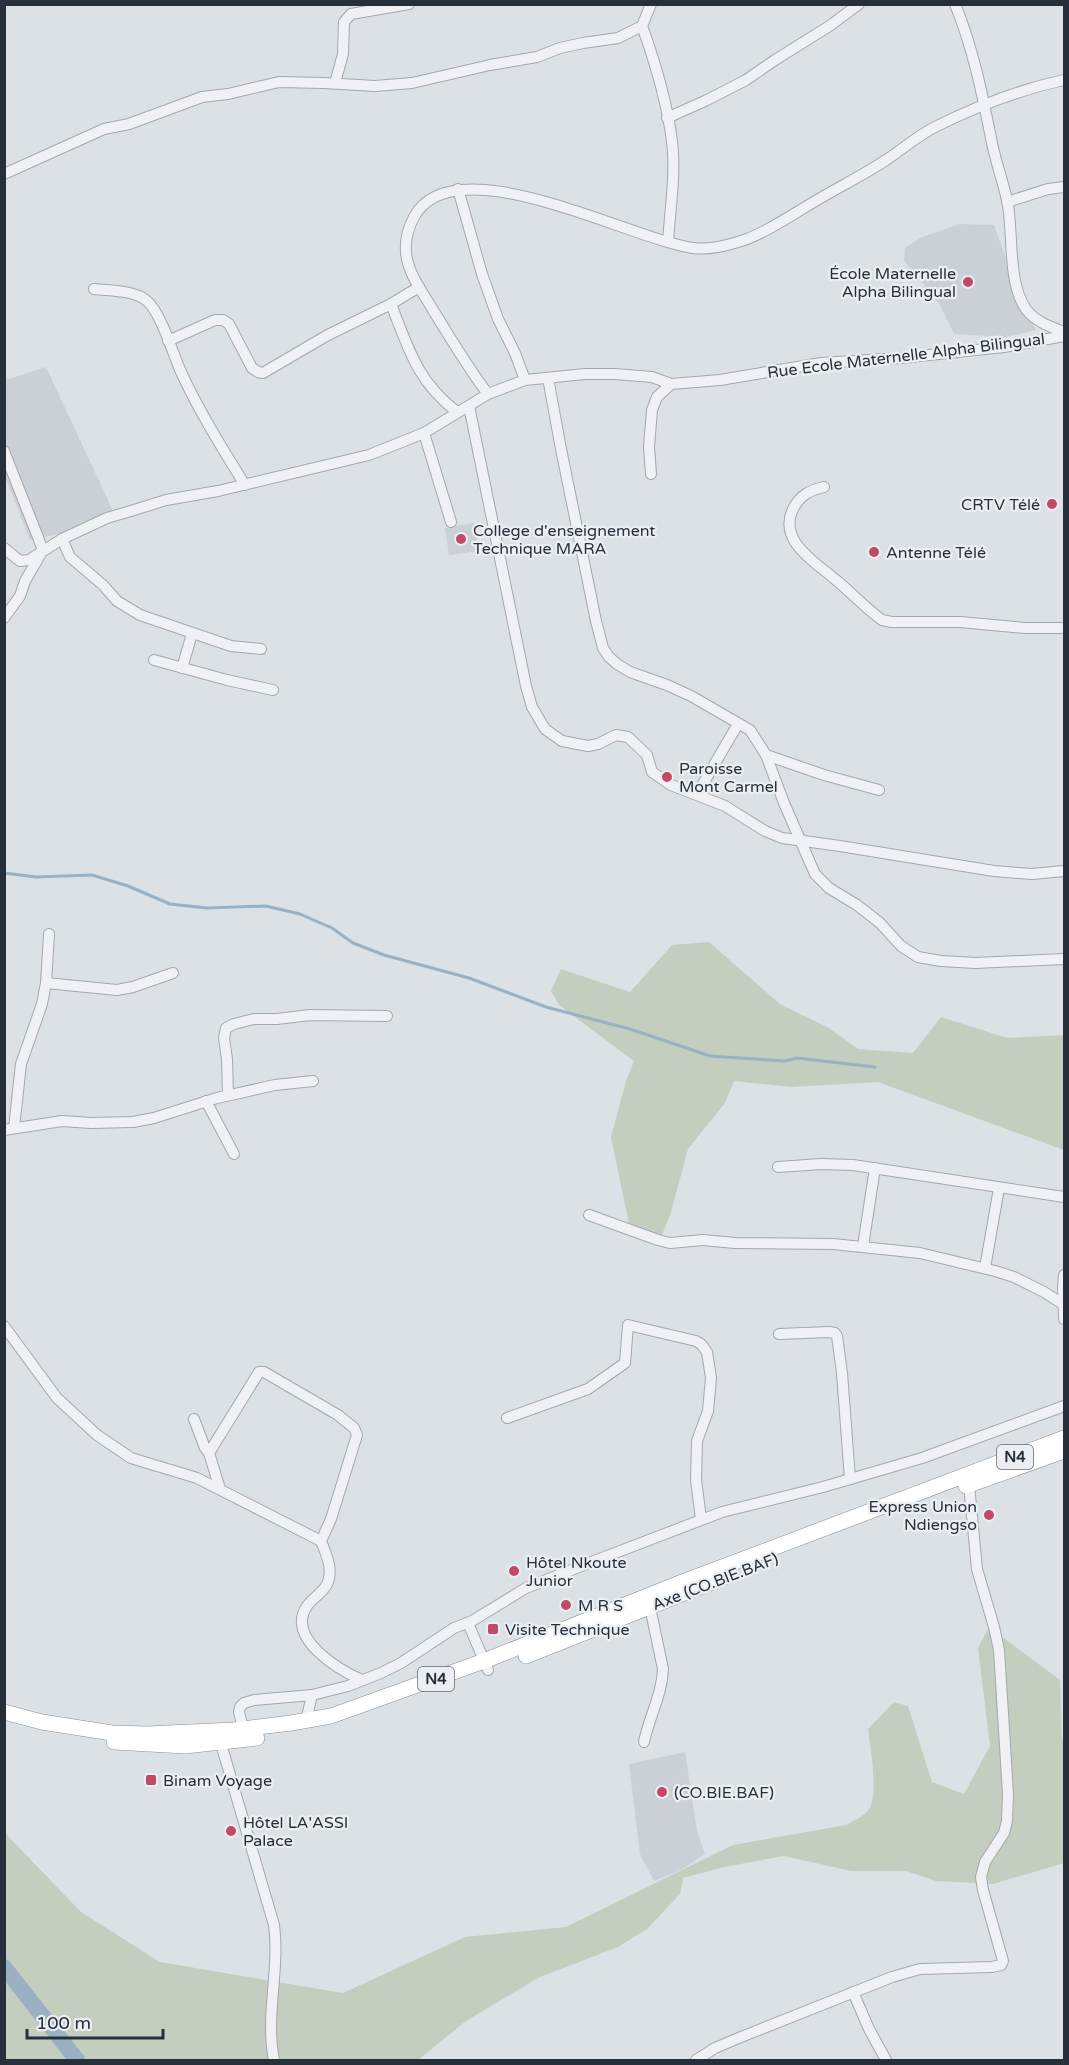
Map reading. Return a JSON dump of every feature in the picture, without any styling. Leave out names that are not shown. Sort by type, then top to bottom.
[{"type":"highway","name":"N4","points":[[1010,1466],[1065,1438]]},
{"type":"highway","name":"N4","points":[[967,1481],[1065,1451]]},
{"type":"highway","name":"Axe (CO.BIE.BAF)","points":[[219,1737],[293,1733],[334,1726],[715,1575],[967,1481]]},
{"type":"highway","name":"Axe (CO.BIE.BAF)","points":[[219,1737],[243,1729],[306,1721],[351,1710],[486,1666]]},
{"type":"highway","name":"N4","points":[[10,1718],[112,1733],[219,1737]]},
{"type":"street","points":[[335,83],[343,54],[344,22],[347,17],[351,14],[409,4]]},
{"type":"street","points":[[4,174],[104,129],[129,124],[202,97],[228,94],[279,82],[375,86],[412,83],[537,57],[560,48],[583,43],[607,41],[642,26],[651,4]]},
{"type":"street","points":[[667,118],[746,80],[859,4]]},
{"type":"street","points":[[955,4],[986,106],[990,137],[1007,202],[1011,258],[1018,292],[1026,309],[1038,320],[1065,334]]},
{"type":"street","points":[[642,26],[654,58],[672,141],[673,173],[668,242]]},
{"type":"street","points":[[488,394],[419,287],[406,254],[407,234],[415,215],[431,198],[458,189],[498,190],[584,214],[652,239],[694,248],[740,242],[864,174],[935,127],[1040,85],[1065,80]]},
{"type":"street","points":[[1007,202],[1048,189],[1065,187]]},
{"type":"street","points":[[458,189],[482,274],[498,319],[525,380]]},
{"type":"street","points":[[168,342],[215,320],[223,320],[229,324],[252,368],[263,373],[326,336],[391,304],[419,287]]},
{"type":"street","points":[[94,289],[136,295],[147,301],[156,311],[168,342],[205,419],[245,485]]},
{"type":"street","points":[[391,304],[408,350],[424,381],[440,399],[457,412]]},
{"type":"street","name":"Rue Ecole Maternelle Alpha Bilingual","points":[[671,384],[720,380],[821,363],[901,358],[1004,347],[1065,334]]},
{"type":"street","points":[[4,548],[20,561],[29,560],[62,539],[107,518],[166,500],[245,485],[369,454],[424,433],[488,394],[525,380],[585,374],[635,375],[652,377],[671,384],[657,397],[652,410],[649,447],[651,474]]},
{"type":"street","points":[[548,378],[596,621],[603,648],[609,657],[630,672],[691,696],[750,730],[766,755],[815,874],[829,888],[857,905],[880,923],[901,946],[918,957],[975,963],[1065,959]]},
{"type":"street","points":[[469,406],[495,527],[516,642],[532,707],[545,729],[562,741],[588,746],[616,735],[628,737],[647,755],[652,772],[671,785],[725,806],[765,831],[782,838],[994,871],[1032,874],[1065,871]]},
{"type":"street","points":[[424,433],[451,522]]},
{"type":"street","points":[[4,451],[43,550]]},
{"type":"street","points":[[824,488],[811,490],[798,500],[789,520],[790,534],[802,552],[882,620],[1065,628]]},
{"type":"street","points":[[62,539],[70,556],[103,585],[117,601],[140,615],[231,646],[261,649]]},
{"type":"street","points":[[4,618],[20,596],[25,580],[43,550]]},
{"type":"street","points":[[182,668],[192,634]]},
{"type":"street","points":[[154,660],[273,690]]},
{"type":"street","points":[[697,794],[738,724]]},
{"type":"street","points":[[766,755],[824,775],[879,789]]},
{"type":"street","points":[[49,934],[46,983],[39,1012],[21,1064],[9,1129],[62,1121],[134,1122],[228,1095],[275,1085],[313,1081]]},
{"type":"street","points":[[46,983],[117,990],[173,973]]},
{"type":"street","points":[[228,1095],[224,1038],[226,1028],[234,1024],[254,1019],[310,1015],[387,1016]]},
{"type":"street","points":[[206,1101],[234,1154]]},
{"type":"street","points":[[778,1167],[821,1164],[875,1168],[1065,1197]]},
{"type":"street","points":[[863,1246],[875,1168]]},
{"type":"street","points":[[985,1268],[999,1188]]},
{"type":"street","points":[[589,1215],[663,1242],[703,1240],[735,1244],[811,1243],[920,1253],[985,1268],[1031,1284],[1063,1304]]},
{"type":"street","points":[[1065,1275],[1063,1304],[1065,1319]]},
{"type":"street","points":[[507,1418],[588,1389],[625,1363],[628,1325],[701,1344],[707,1352],[711,1378],[708,1411],[697,1441],[696,1480],[701,1519]]},
{"type":"street","points":[[4,1326],[57,1398],[96,1435],[131,1458],[180,1472],[220,1489],[321,1541],[328,1557],[329,1580],[325,1588],[305,1608],[304,1633],[328,1661],[362,1680]]},
{"type":"street","points":[[779,1334],[829,1332],[837,1336],[850,1479]]},
{"type":"street","points":[[209,1453],[258,1372],[264,1372],[338,1415],[354,1428],[357,1435],[347,1461],[331,1519],[321,1541]]},
{"type":"street","points":[[243,1729],[239,1712],[244,1703],[312,1695],[362,1680],[401,1664],[454,1628],[468,1623],[526,1588],[701,1519],[922,1458],[1065,1406]]},
{"type":"street","points":[[194,1419],[209,1453],[220,1489]]},
{"type":"street","points":[[696,2061],[715,2048],[908,1971],[936,1968],[992,1968],[998,1967],[1003,1961],[981,1877],[985,1862],[1004,1833],[1007,1821],[1008,1794],[999,1650],[977,1569],[967,1481]]},
{"type":"street","points":[[644,1742],[663,1680],[663,1669],[649,1601]]},
{"type":"street","points":[[468,1623],[486,1666]]},
{"type":"street","points":[[306,1721],[312,1695]]},
{"type":"street","points":[[219,1737],[274,1925],[276,1951],[271,2037],[274,2061]]},
{"type":"street","points":[[854,1992],[869,2029],[886,2061]]},
{"type":"shaded area","name":"École Maternelle Alpha Bilingual","points":[[960,224],[994,225],[1025,311],[1036,330],[1006,337],[954,334],[939,303],[904,261],[905,248],[922,237]]},
{"type":"shaded area","points":[[46,367],[113,511],[76,530],[30,540],[5,476],[5,380]]},
{"type":"shaded area","name":"College d'enseignement Technique MARA","points":[[474,523],[478,551],[449,555],[445,528]]},
{"type":"shaded area","name":"(CO.BIE.BAF)","points":[[685,1752],[697,1831],[705,1854],[681,1870],[654,1881],[640,1854],[629,1764]]},
{"type":"green space","points":[[709,942],[780,1004],[829,1028],[858,1049],[913,1053],[941,1017],[1007,1038],[1064,1035],[1064,1150],[878,1082],[791,1087],[734,1081],[725,1103],[688,1149],[671,1212],[660,1240],[630,1229],[611,1137],[626,1081],[634,1061],[559,1005],[551,991],[561,969],[630,992],[672,945]]},
{"type":"green space","points":[[989,1627],[1060,1680],[1064,1743],[1064,1863],[993,1884],[936,1881],[906,1871],[851,1871],[784,1856],[724,1867],[683,1878],[680,1894],[647,1929],[618,1947],[540,1977],[466,2021],[418,2060],[5,2060],[4,1832],[81,1912],[160,1962],[343,1993],[465,1937],[566,1927],[733,1845],[846,1825],[865,1814],[872,1802],[873,1770],[868,1729],[894,1702],[908,1706],[932,1782],[964,1794],[990,1746],[978,1648]]},
{"type":"waterway","points":[[4,873],[36,877],[92,875],[128,886],[170,904],[207,908],[266,906],[300,914],[332,928],[353,943],[384,955],[469,978],[546,1007],[630,1029],[710,1056],[785,1061],[797,1058],[875,1067]]},
{"type":"waterway","points":[[4,1967],[77,2060]]},
{"type":"place","name":"École Maternelle Alpha Bilingual","points":[[968,282]]},
{"type":"place","name":"CRTV Télé","points":[[1052,504]]},
{"type":"place","name":"College d'enseignement Technique MARA","points":[[461,539]]},
{"type":"place","name":"Antenne Télé","points":[[874,552]]},
{"type":"place","name":"Paroisse Mont Carmel","points":[[667,777]]},
{"type":"place","name":"Express Union Ndiengso","points":[[989,1515]]},
{"type":"place","name":"Hôtel Nkoute Junior","points":[[514,1571]]},
{"type":"place","name":"M R S","points":[[566,1605]]},
{"type":"place","name":"Visite Technique","points":[[493,1629]]},
{"type":"place","name":"Binam Voyage","points":[[151,1780]]},
{"type":"place","name":"(CO.BIE.BAF)","points":[[662,1792]]},
{"type":"place","name":"Hôtel LA'ASSI Palace","points":[[231,1831]]}]
